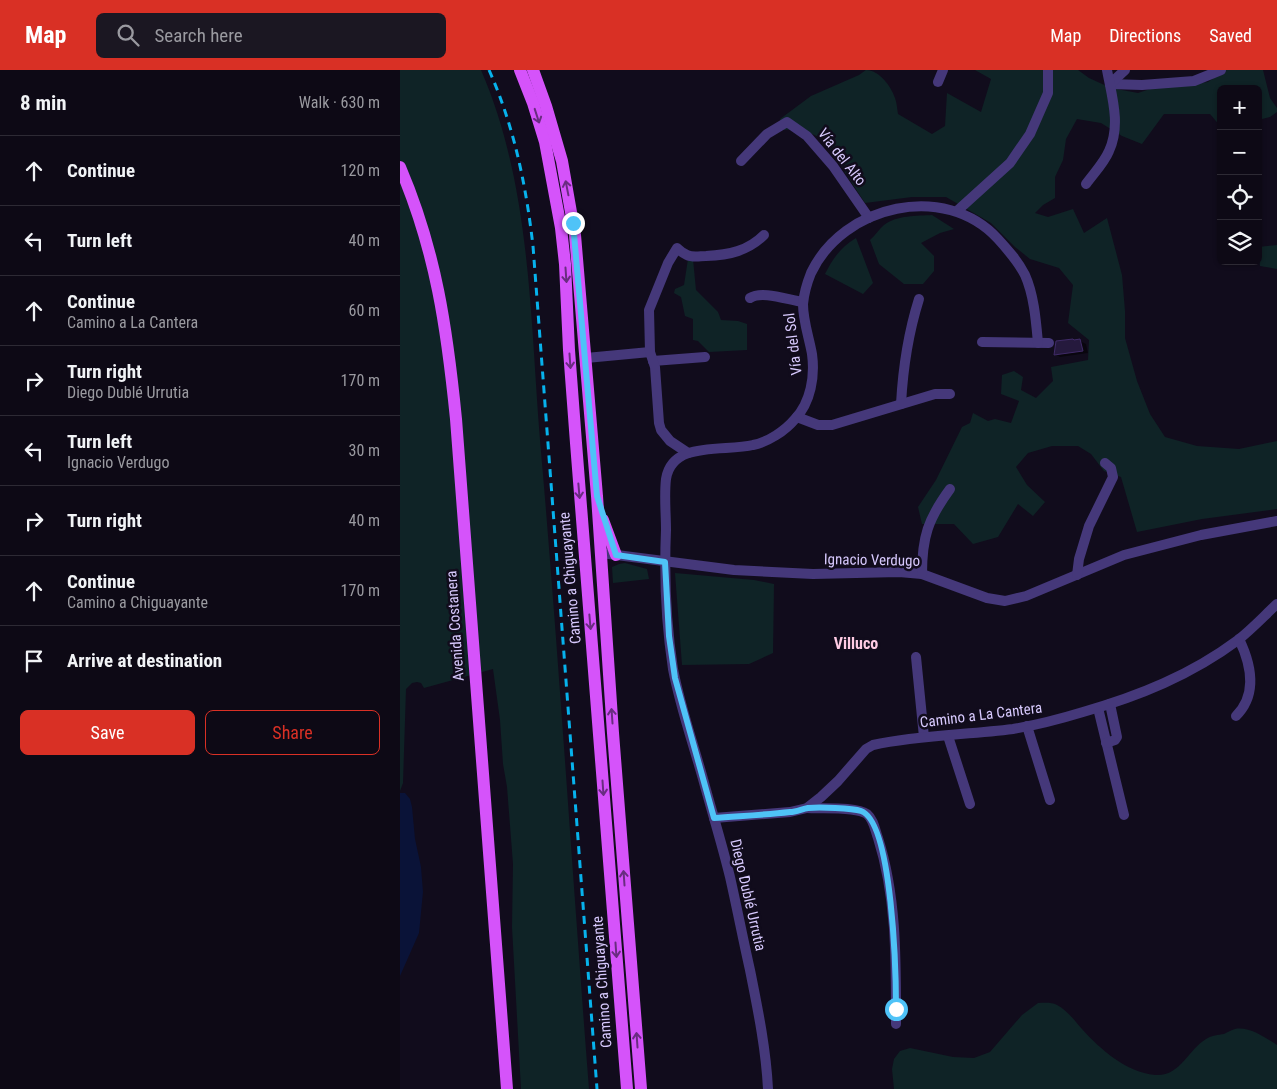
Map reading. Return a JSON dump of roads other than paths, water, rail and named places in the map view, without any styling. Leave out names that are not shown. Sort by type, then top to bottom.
[{"type":"main road","name":"Camino a Chiguayante","points":[[520,70],[545,142],[561,228],[566,272],[569,350],[583,538],[627,1089]]},
{"type":"main road","name":"Camino a Chiguayante","points":[[533,70],[554,133],[568,189],[575,235],[597,496],[612,724],[640,1089]]},
{"type":"main road","name":"Avenida Costanera","points":[[400,166],[413,197],[428,245],[441,298],[449,357],[459,459],[507,1089]]},
{"type":"main road","points":[[597,496],[616,555]]},
{"type":"main road","points":[[583,538],[589,548],[601,553]]},
{"type":"main road","points":[[586,574],[593,559],[601,553]]},
{"type":"street","points":[[938,82],[943,70]]},
{"type":"street","points":[[956,211],[1010,164],[1030,134],[1048,93],[1048,70]]},
{"type":"street","points":[[1086,184],[1109,153],[1114,137],[1115,114],[1107,70]]},
{"type":"street","points":[[1110,84],[1124,70]]},
{"type":"street","points":[[1110,84],[1142,86],[1194,81],[1221,70]]},
{"type":"street","name":"Vía del Alto","points":[[741,161],[766,134],[787,122],[808,136],[833,166],[869,218]]},
{"type":"street","name":"Vía del Sol","points":[[688,453],[698,450],[754,445],[775,436],[797,417],[810,392],[813,372],[812,353],[804,317],[803,302],[808,282],[818,261],[841,235],[851,227],[869,218],[890,211],[912,207],[943,207],[972,218],[994,234],[1007,248],[1026,278],[1037,327],[1044,343],[982,342]]},
{"type":"street","points":[[665,562],[666,481],[672,464],[688,453],[670,441],[662,430],[651,356],[649,310],[668,262],[677,248],[691,257],[735,253],[751,246],[764,235]]},
{"type":"street","points":[[750,298],[754,295],[763,294],[803,302]]},
{"type":"street","points":[[902,404],[906,347],[919,299]]},
{"type":"street","points":[[586,358],[706,357]]},
{"type":"street","points":[[797,417],[818,425],[832,424],[935,394],[950,394]]},
{"type":"street","points":[[1077,575],[1079,559],[1089,526],[1113,476],[1111,468],[1105,463]]},
{"type":"street","points":[[922,574],[922,552],[926,532],[937,509],[950,489]]},
{"type":"street","name":"Ignacio Verdugo","points":[[601,553],[734,570],[813,574],[899,572],[922,574],[987,598],[1005,601],[1026,596],[1124,555],[1173,541],[1277,521]]},
{"type":"street","name":"Diego Dublé Urrutia","points":[[665,562],[668,629],[675,678],[734,892],[762,1031],[768,1089]]},
{"type":"street","name":"Camino a La Cantera","points":[[714,818],[790,812],[807,808],[821,798],[866,749],[873,745],[924,737],[948,736],[1027,726],[1098,708],[1145,692],[1178,678],[1216,655],[1239,639],[1277,604]]},
{"type":"street","points":[[1236,716],[1245,705],[1250,687],[1249,666],[1239,639]]},
{"type":"street","points":[[916,657],[924,737]]},
{"type":"street","points":[[1106,743],[1115,740],[1117,737],[1110,704]]},
{"type":"street","points":[[1098,708],[1124,814]]},
{"type":"street","points":[[1027,726],[1050,800]]},
{"type":"street","points":[[948,736],[970,804]]},
{"type":"street","points":[[807,808],[856,810],[866,813],[872,820],[885,866],[892,911],[896,1024]]},
{"type":"water","points":[[400,793],[405,793],[410,799],[412,807],[423,892],[419,933],[400,976]]},
{"type":"railway","points":[[489,70],[498,91],[518,156],[533,246],[597,1089]]},
{"type":"district","name":"Villuco","points":[[856,643]]}]
